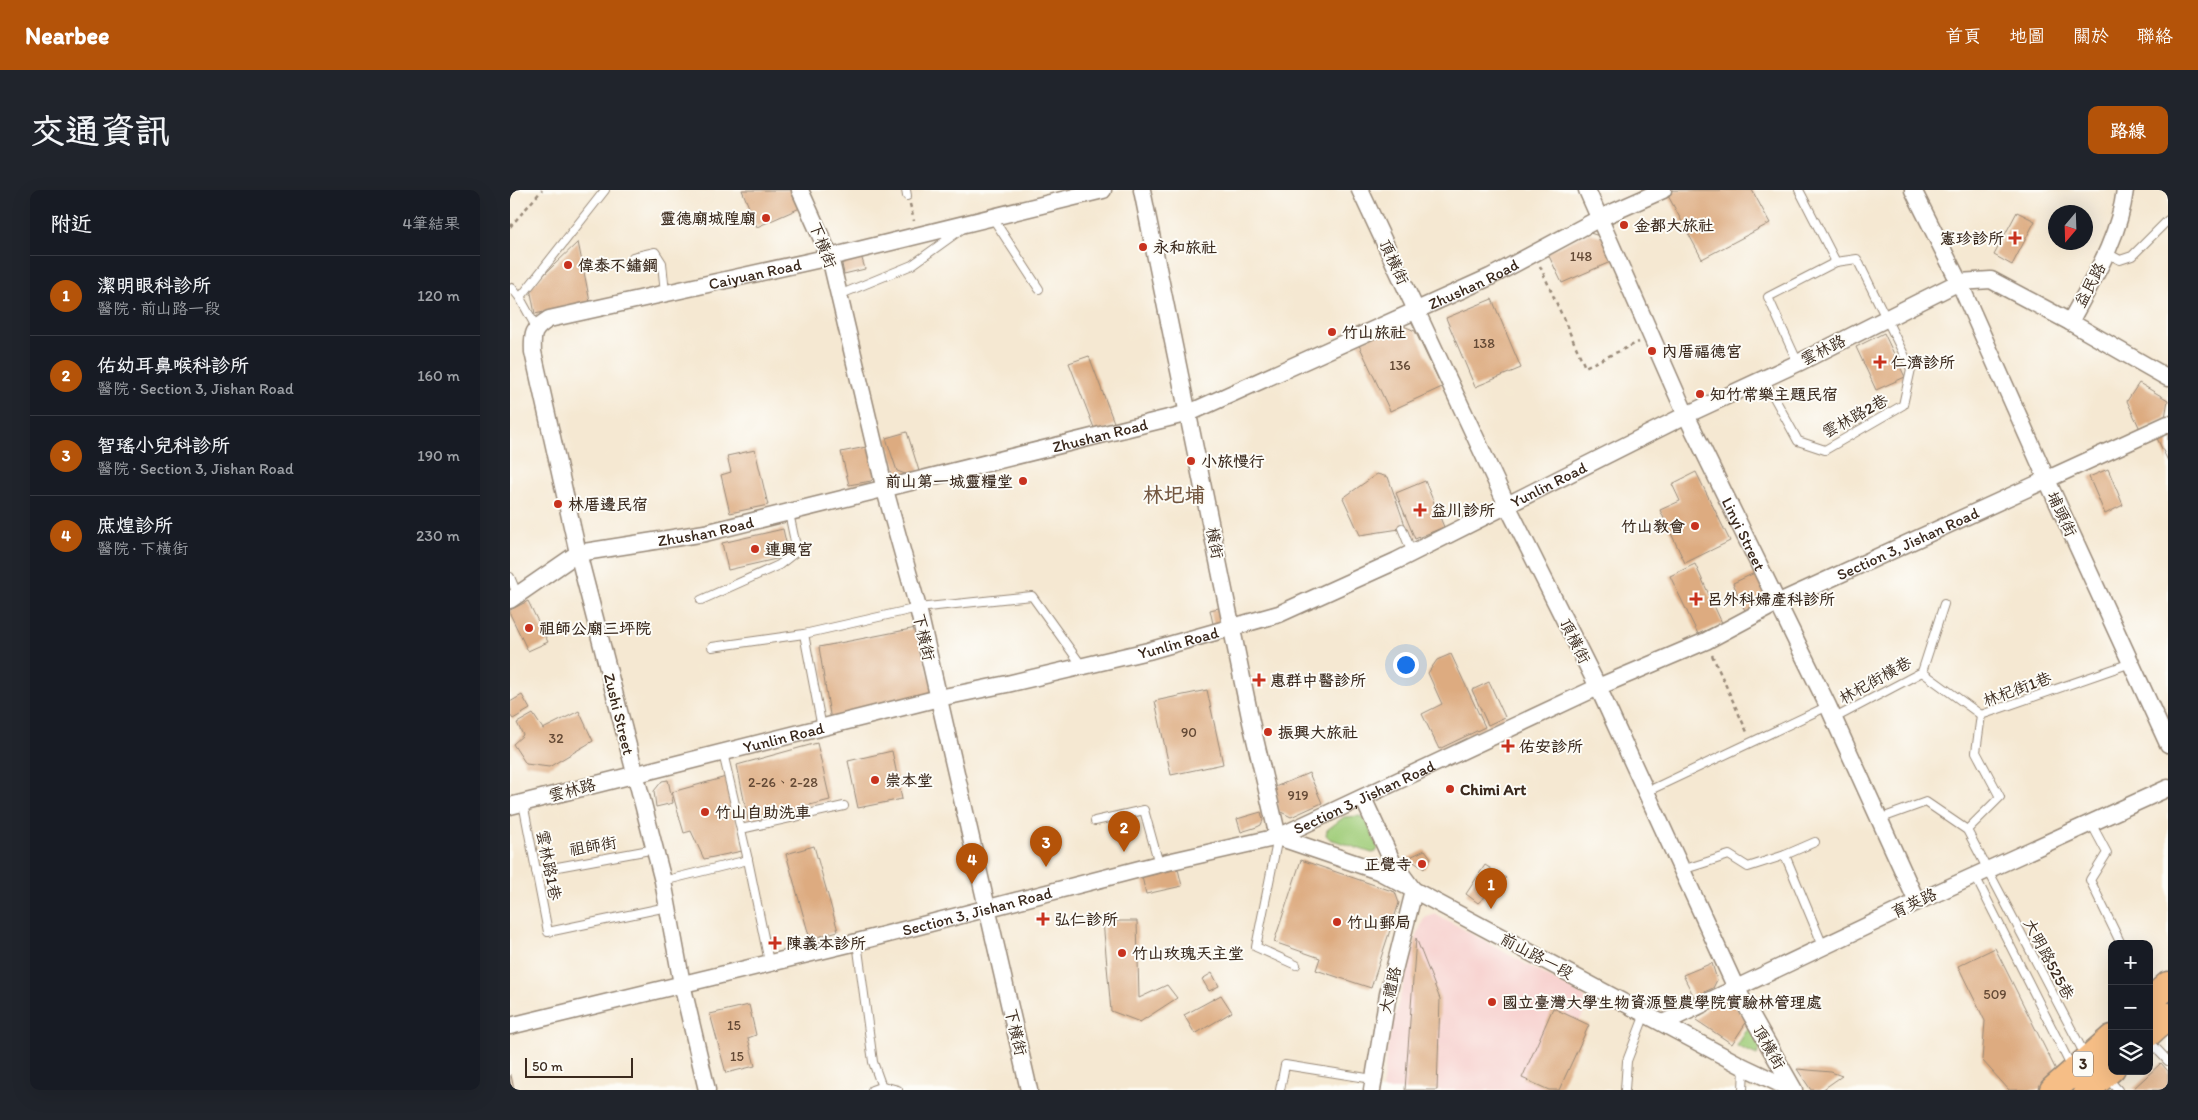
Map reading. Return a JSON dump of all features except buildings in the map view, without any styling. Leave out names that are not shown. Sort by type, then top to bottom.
[{"type":"main road","points":[[2153,998],[2168,985]]},
{"type":"main road","points":[[2152,1030],[2168,1016]]},
{"type":"main road","name":"3","points":[[2053,1090],[2097,1076],[2108,1048]]},
{"type":"street","name":"下橫街","points":[[800,190],[830,257],[885,490],[918,608],[1030,1090]]},
{"type":"street","name":"Caiyuan Road","points":[[534,332],[549,319],[830,257],[1101,190]]},
{"type":"street","name":"橫街","points":[[1142,190],[1251,722],[1278,837]]},
{"type":"street","name":"頂橫街","points":[[1360,190],[1507,506],[1598,687],[1736,988],[1794,1090]]},
{"type":"street","name":"Linyi Street","points":[[1587,190],[1686,415],[1830,713],[1917,902]]},
{"type":"street","name":"Zhushan Road","points":[[514,598],[578,553],[706,533],[1189,413],[1416,310],[1535,254],[1600,218],[1664,190]]},
{"type":"street","name":"埔頭街","points":[[1913,190],[1958,282],[2168,744]]},
{"type":"street","name":"益民路","points":[[2070,322],[2107,253],[2119,224],[2125,190]]},
{"type":"street","points":[[1958,282],[1991,280],[2070,322],[2168,378]]},
{"type":"street","name":"雲林路","points":[[1686,415],[1798,363],[1958,282]]},
{"type":"street","name":"Zushi Street","points":[[534,332],[534,361],[578,553],[663,881],[682,984],[707,1090]]},
{"type":"street","name":"Yunlin Road","points":[[634,774],[939,698],[1148,651],[1278,614],[1412,553],[1686,415]]},
{"type":"street","name":"Section 3, Jishan Road","points":[[510,1026],[857,942],[1159,864],[1278,837],[1598,687],[1706,641],[1777,603],[2168,424]]},
{"type":"street","name":"雲林路","points":[[516,805],[634,774]]},
{"type":"street","name":"育英路","points":[[1663,1024],[1917,902],[2168,788]]},
{"type":"street","name":"前山路一段","points":[[1363,798],[1392,860],[1414,891]]},
{"type":"street","name":"前山路一段","points":[[1278,837],[1378,871],[1744,1067],[1794,1090]]},
{"type":"street","name":"大禮路","points":[[1372,1085],[1388,994],[1414,891]]},
{"type":"lane","points":[[520,298],[605,190]]},
{"type":"lane","points":[[1799,190],[1836,262]]},
{"type":"lane","points":[[992,217],[1039,289]]},
{"type":"lane","points":[[2107,253],[2120,260],[2132,256],[2168,220]]},
{"type":"lane","points":[[839,295],[912,265],[971,222]]},
{"type":"lane","points":[[633,257],[655,252],[662,263],[665,293]]},
{"type":"lane","points":[[1798,363],[1768,297],[1836,262],[1857,259],[1887,318]]},
{"type":"lane","points":[[510,289],[512,288],[520,298],[534,332]]},
{"type":"lane","name":"雲林路2巷","points":[[1764,379],[1798,440],[1825,450],[1903,405],[1911,368],[1887,318]]},
{"type":"lane","points":[[701,600],[779,565],[797,551],[789,513]]},
{"type":"lane","points":[[1402,528],[1412,553]]},
{"type":"lane","points":[[510,577],[514,598]]},
{"type":"lane","points":[[712,646],[804,634],[918,608],[1032,596],[1082,666]]},
{"type":"lane","name":"林杞街橫巷","points":[[1646,792],[1752,742],[1830,713],[1922,672],[1944,604]]},
{"type":"lane","points":[[804,634],[822,728]]},
{"type":"lane","name":"林杞街1巷","points":[[1967,830],[2000,797],[1976,752],[1981,715],[2131,663]]},
{"type":"lane","points":[[1922,672],[1981,715]]},
{"type":"lane","points":[[723,753],[769,962]]},
{"type":"lane","points":[[1879,819],[1926,802],[1967,830],[1981,873],[2097,1076]]},
{"type":"lane","name":"雲林路1巷","points":[[516,805],[536,871],[548,932],[667,907]]},
{"type":"lane","points":[[741,830],[844,806]]},
{"type":"lane","points":[[1095,820],[1144,810],[1159,864]]},
{"type":"lane","points":[[2091,823],[2107,853],[2090,880],[2119,940]]},
{"type":"lane","points":[[1278,837],[1256,947],[1296,965]]},
{"type":"lane","points":[[1682,870],[1729,855],[1748,867],[1786,855],[1815,842]]},
{"type":"lane","name":"祖師街","points":[[536,871],[655,849]]},
{"type":"lane","points":[[1786,855],[1823,946]]},
{"type":"lane","points":[[663,881],[748,860]]},
{"type":"lane","name":"大明路525巷","points":[[1981,873],[2097,1076]]},
{"type":"lane","points":[[857,942],[873,1062],[883,1088]]},
{"type":"lane","points":[[1625,1090],[1627,1061],[1645,1014]]},
{"type":"lane","points":[[2153,1044],[2168,1061]]},
{"type":"lane","points":[[1280,1090],[1285,1065],[1372,1085]]},
{"type":"lane","points":[[1744,1067],[1744,1090]]},
{"type":"lane","points":[[872,1090],[883,1088],[898,1090]]},
{"type":"path","points":[[510,227],[542,190]]},
{"type":"path","points":[[907,193],[917,236]]},
{"type":"path","points":[[1535,254],[1585,367],[1652,337]]},
{"type":"path","points":[[1706,641],[1752,742]]},
{"type":"shaded area","name":"國立臺灣大學生物資源暨農學院實驗林管理處","points":[[1436,914],[1585,997],[1586,1008],[1577,1027],[1558,1090],[1382,1090],[1389,1037],[1416,938],[1424,918]]},
{"type":"green space","points":[[1360,816],[1367,822],[1378,848],[1376,852],[1372,853],[1330,839],[1326,835],[1327,830],[1344,817]]},
{"type":"green space","points":[[1750,1025],[1761,1046],[1757,1055],[1737,1046]]},
{"type":"place","name":"靈德廟城隍廟","points":[[766,218]]},
{"type":"place","name":"金都大旅社","points":[[1624,225]]},
{"type":"place","name":"憲珍診所","points":[[2015,238]]},
{"type":"place","name":"永和旅社","points":[[1143,247]]},
{"type":"place","name":"偉泰不鏽鋼","points":[[568,265]]},
{"type":"place","name":"竹山旅社","points":[[1332,332]]},
{"type":"place","name":"內厝福德宮","points":[[1652,351]]},
{"type":"place","name":"仁濟診所","points":[[1880,362]]},
{"type":"place","name":"知竹常樂主題民宿","points":[[1700,394]]},
{"type":"place","name":"小旅慢行","points":[[1191,461]]},
{"type":"place","name":"前山第一城靈糧堂","points":[[1023,481]]},
{"type":"place","name":"林厝邊民宿","points":[[558,504]]},
{"type":"place","name":"益川診所","points":[[1420,510]]},
{"type":"place","name":"竹山教會","points":[[1695,526]]},
{"type":"place","name":"連興宮","points":[[755,549]]},
{"type":"place","name":"呂外科婦產科診所","points":[[1696,599]]},
{"type":"place","name":"祖師公廟三坪院","points":[[529,628]]},
{"type":"place","name":"惠群中醫診所","points":[[1259,680]]},
{"type":"place","name":"振興大旅社","points":[[1268,732]]},
{"type":"place","name":"佑安診所","points":[[1508,746]]},
{"type":"place","name":"崇本堂","points":[[875,780]]},
{"type":"place","name":"Chimi Art","points":[[1450,789]]},
{"type":"place","name":"竹山自助洗車","points":[[705,812]]},
{"type":"place","name":"佑幼耳鼻喉科診所","points":[[1124,852]]},
{"type":"place","name":"正覺寺","points":[[1422,864]]},
{"type":"place","name":"智瑤小兒科診所","points":[[1046,867]]},
{"type":"place","name":"庶煌診所","points":[[972,884]]},
{"type":"place","name":"潔明眼科診所","points":[[1491,909]]},
{"type":"place","name":"弘仁診所","points":[[1043,919]]},
{"type":"place","name":"竹山郵局","points":[[1337,922]]},
{"type":"place","name":"陳義本診所","points":[[775,943]]},
{"type":"place","name":"竹山玫瑰天主堂","points":[[1122,953]]},
{"type":"place","name":"國立臺灣大學生物資源暨農學院實驗林管理處","points":[[1492,1002]]},
{"type":"district","name":"林圯埔","points":[[1174,494]]}]
